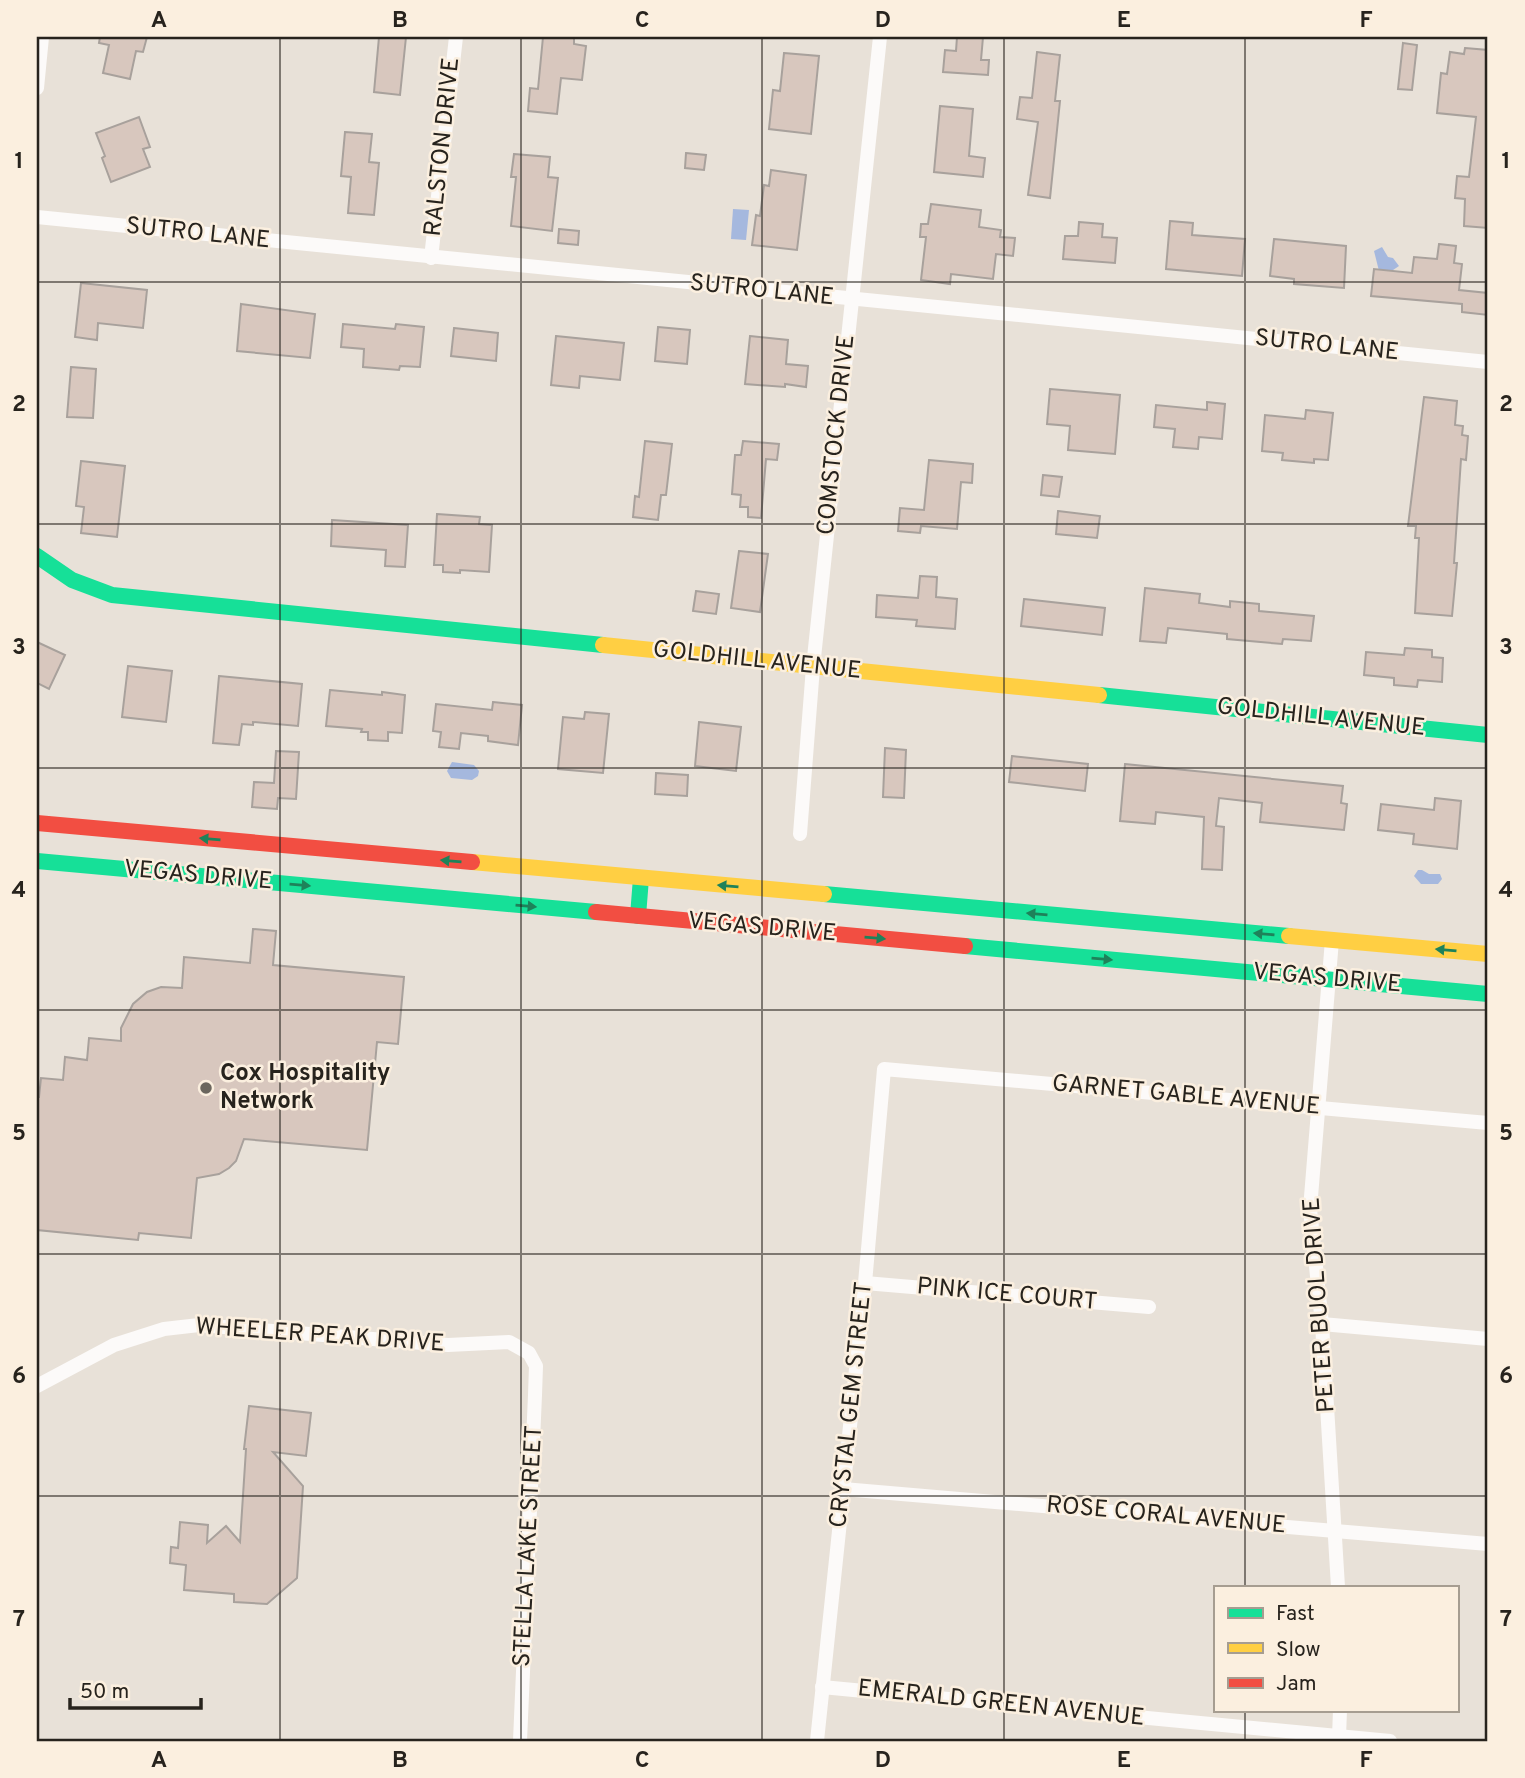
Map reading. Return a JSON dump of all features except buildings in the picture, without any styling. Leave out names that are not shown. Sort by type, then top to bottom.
[{"type":"main road","name":"GOLDHILL AVENUE","points":[[37,556],[50,569],[79,586],[112,595],[1488,735]]},
{"type":"main road","name":"VEGAS DRIVE","points":[[37,823],[1488,954]]},
{"type":"main road","name":"VEGAS DRIVE","points":[[37,861],[1488,994]]},
{"type":"main road","points":[[638,916],[641,878]]},
{"type":"street","points":[[37,88],[42,37]]},
{"type":"street","name":"RALSTON DRIVE","points":[[430,258],[456,37]]},
{"type":"street","name":"COMSTOCK DRIVE","points":[[800,834],[813,667],[880,37]]},
{"type":"street","name":"SUTRO LANE","points":[[37,218],[1488,362]]},
{"type":"street","name":"PETER BUOL DRIVE","points":[[1332,940],[1316,1108],[1310,1209],[1322,1324],[1338,1586]]},
{"type":"street","name":"GARNET GABLE AVENUE","points":[[884,1069],[1488,1124]]},
{"type":"street","name":"CRYSTAL GEM STREET","points":[[817,1741],[865,1283],[884,1069]]},
{"type":"street","name":"PINK ICE COURT","points":[[865,1283],[1149,1307]]},
{"type":"street","points":[[1322,1324],[1488,1339]]},
{"type":"street","name":"WHEELER PEAK DRIVE","points":[[37,1386],[114,1345],[164,1329],[198,1325],[448,1345],[509,1342],[529,1353]]},
{"type":"street","name":"STELLA LAKE STREET","points":[[520,1741],[536,1376],[536,1366],[529,1353]]},
{"type":"street","name":"ROSE CORAL AVENUE","points":[[843,1489],[1488,1544]]},
{"type":"street","name":"EMERALD GREEN AVENUE","points":[[822,1687],[1390,1741]]},
{"type":"street","points":[[1339,1712],[1339,1737]]},
{"type":"water","points":[[733,209],[749,210],[746,240],[731,239]]},
{"type":"water","points":[[1382,247],[1388,257],[1393,258],[1399,266],[1390,272],[1379,271],[1374,251]]},
{"type":"water","points":[[452,762],[474,765],[479,771],[478,776],[472,780],[451,778],[447,771]]},
{"type":"water","points":[[1418,870],[1440,874],[1442,879],[1438,884],[1421,884],[1414,876]]},
{"type":"traffic: fast","points":[[37,556],[72,580],[112,595],[603,645]]},
{"type":"traffic: fast","points":[[1099,695],[1488,735]]},
{"type":"traffic: fast","points":[[37,861],[596,912]]},
{"type":"traffic: fast","points":[[638,916],[641,878]]},
{"type":"traffic: fast","points":[[824,894],[1289,936]]},
{"type":"traffic: fast","points":[[965,946],[1488,994]]},
{"type":"traffic: slow","points":[[603,645],[1099,695]]},
{"type":"traffic: slow","points":[[472,862],[824,894]]},
{"type":"traffic: slow","points":[[1289,936],[1488,954]]},
{"type":"traffic: jam","points":[[37,823],[472,862]]},
{"type":"traffic: jam","points":[[596,912],[965,946]]},
{"type":"place","name":"Cox Hospitality Network","points":[[206,1088]]}]
